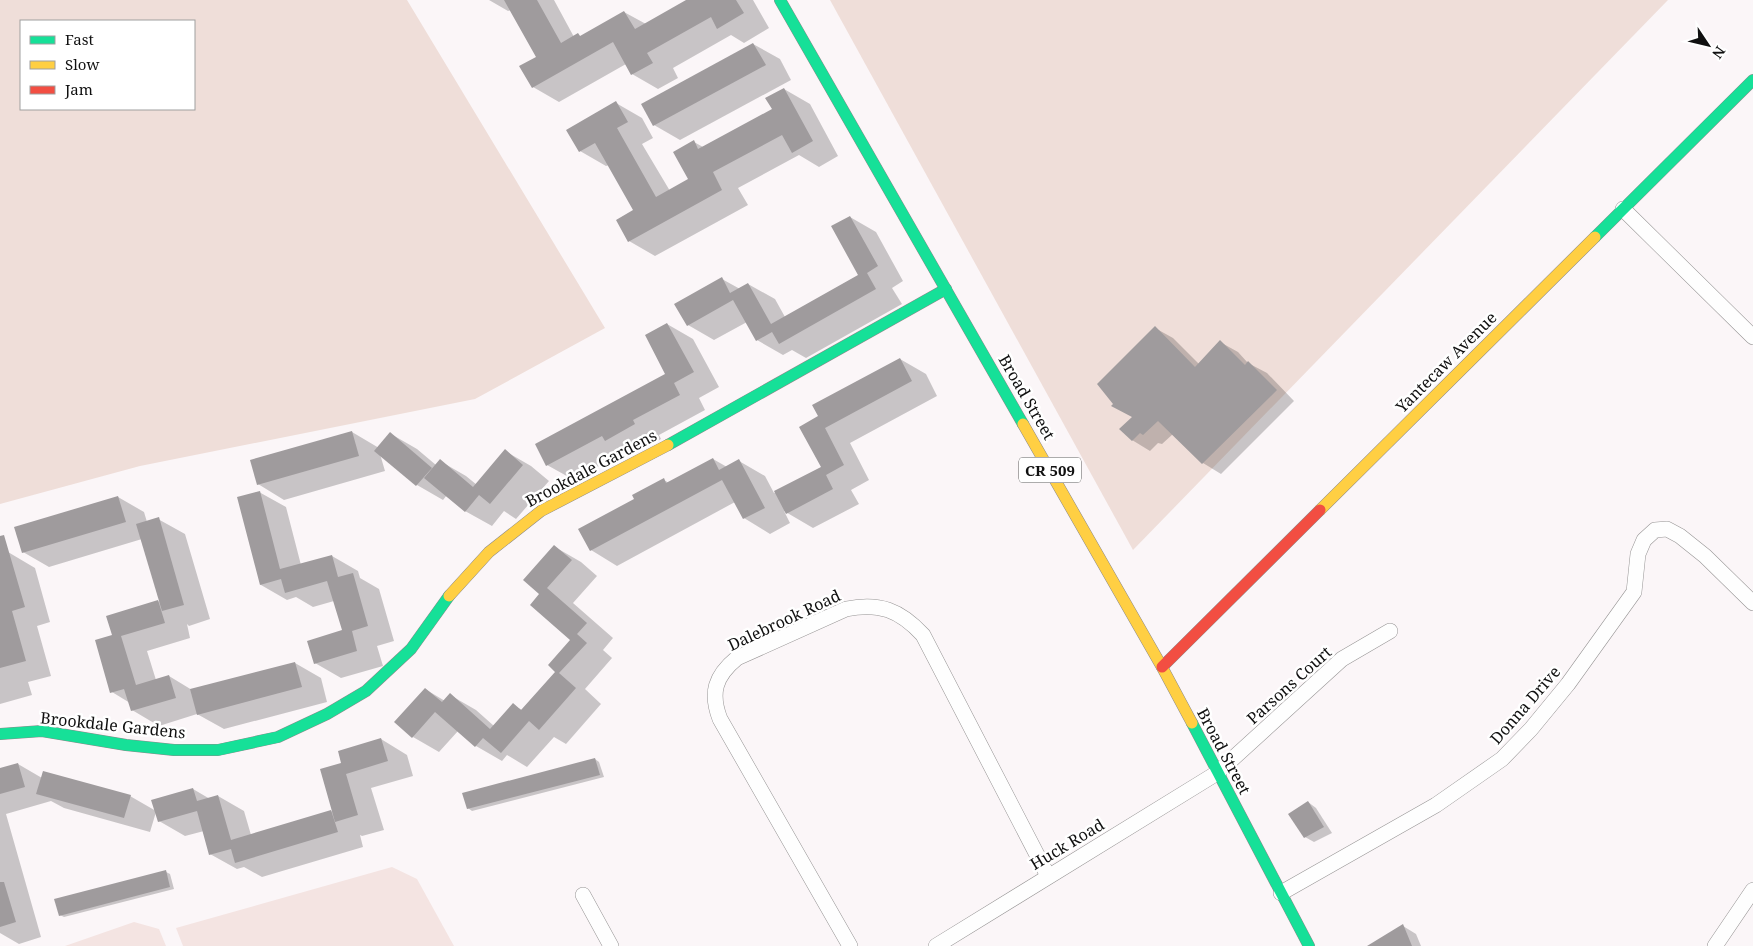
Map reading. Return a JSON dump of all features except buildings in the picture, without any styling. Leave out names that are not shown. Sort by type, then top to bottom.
[{"type":"street","name":"Broad Street","points":[[780,0],[1162,667],[1309,946]]},
{"type":"street","name":"Yantecaw Avenue","points":[[1162,667],[1753,80]]},
{"type":"street","points":[[1623,209],[1753,337]]},
{"type":"street","name":"Brookdale Gardens","points":[[0,734],[42,731],[126,745],[174,750],[218,750],[278,737],[319,718],[366,691],[412,649],[454,590],[489,552],[541,511],[699,429],[946,289]]},
{"type":"street","name":"Donna Drive","points":[[1281,893],[1436,805],[1502,759],[1531,729],[1568,684],[1634,592],[1638,554],[1644,540],[1655,530],[1667,529],[1680,536],[1705,556],[1753,603]]},
{"type":"street","name":"Dalebrook Road","points":[[850,946],[720,719],[715,706],[715,692],[718,679],[726,667],[736,658],[846,609],[874,606],[889,609],[902,615],[914,624],[923,635],[1048,876]]},
{"type":"street","name":"Parsons Court","points":[[1218,773],[1342,659],[1390,630]]},
{"type":"street","name":"Huck Road","points":[[936,946],[1218,773]]},
{"type":"street","points":[[1715,946],[1753,890]]},
{"type":"street","points":[[583,895],[612,946]]},
{"type":"shaded area","points":[[0,0],[407,0],[605,328],[475,399],[140,466],[0,504]]},
{"type":"shaded area","points":[[830,0],[1668,0],[1133,550]]},
{"type":"shaded area","points":[[392,867],[417,879],[454,946],[183,946],[176,928]]},
{"type":"shaded area","points":[[134,922],[159,929],[166,946],[65,946]]},
{"type":"traffic: fast","points":[[780,0],[1023,424]]},
{"type":"traffic: fast","points":[[1595,237],[1753,80]]},
{"type":"traffic: fast","points":[[668,445],[946,289]]},
{"type":"traffic: fast","points":[[0,734],[42,731],[126,745],[174,750],[218,750],[278,737],[327,714],[366,691],[411,649],[449,596]]},
{"type":"traffic: fast","points":[[1192,723],[1309,946]]},
{"type":"traffic: slow","points":[[1320,510],[1595,237]]},
{"type":"traffic: slow","points":[[1023,424],[1192,723]]},
{"type":"traffic: slow","points":[[449,596],[489,552],[541,511],[668,445]]},
{"type":"traffic: jam","points":[[1162,667],[1320,510]]}]
